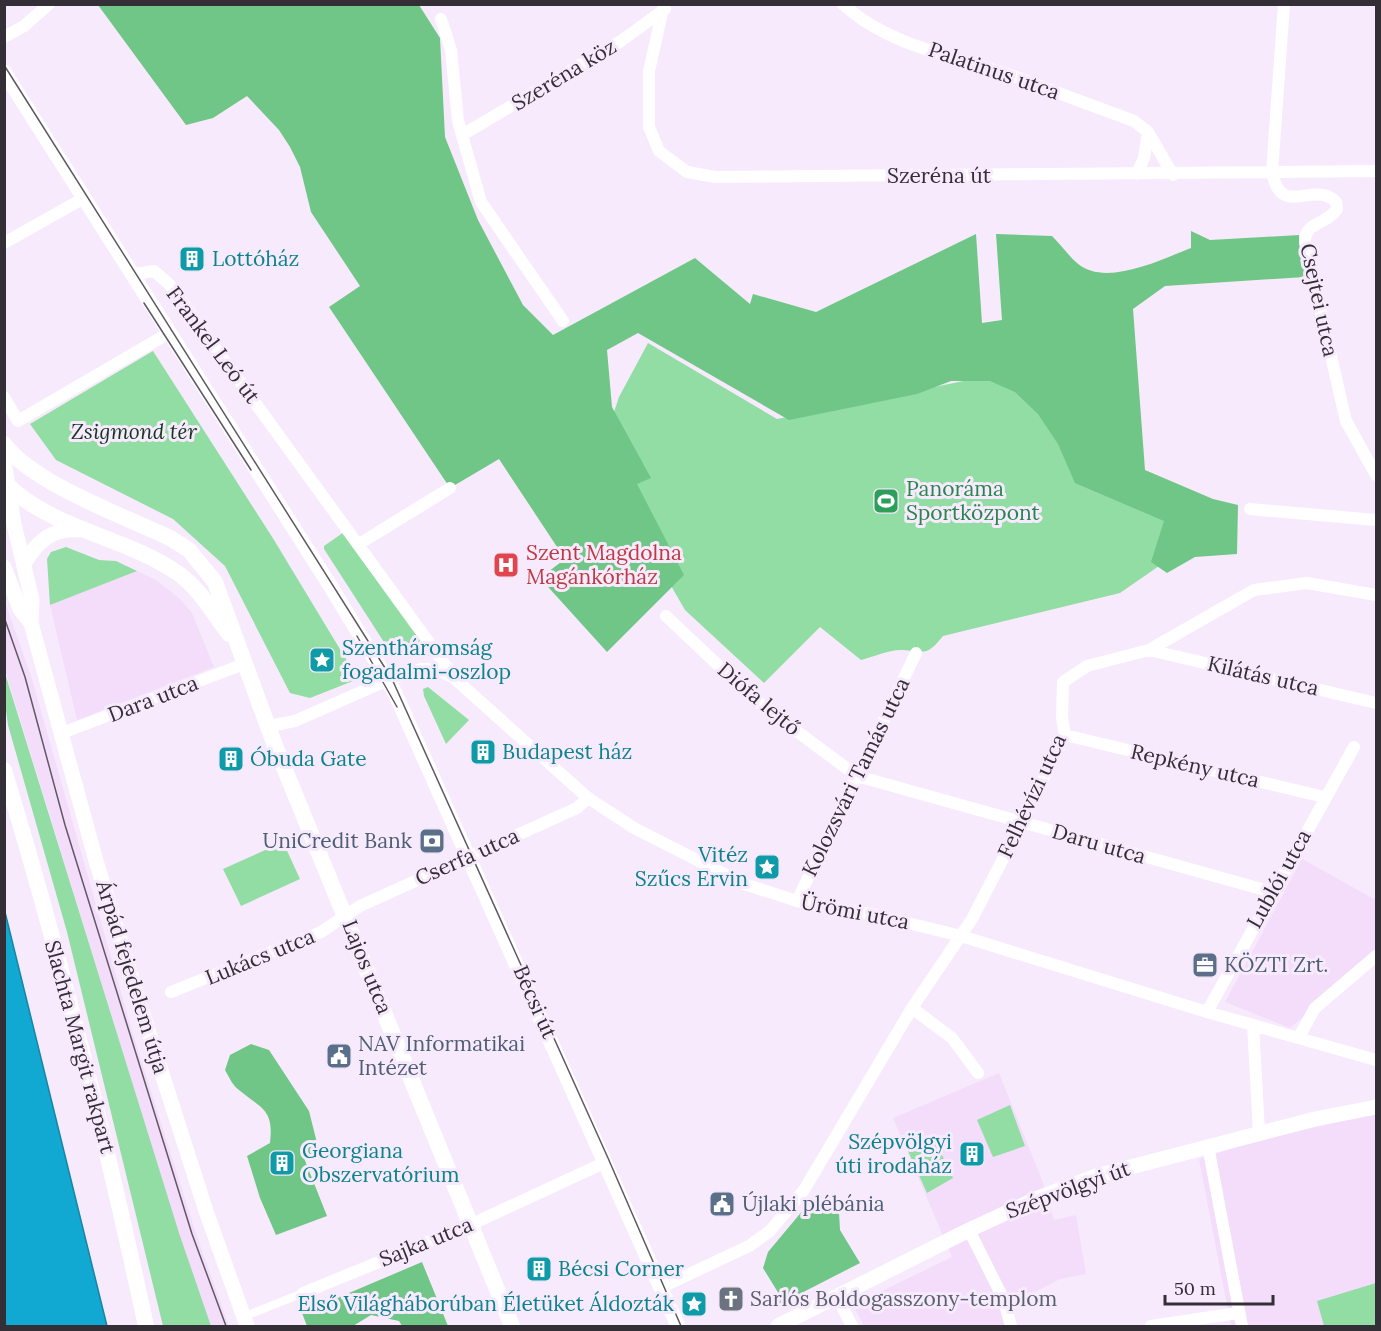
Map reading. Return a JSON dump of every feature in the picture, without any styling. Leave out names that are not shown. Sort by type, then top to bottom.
[{"type":"main road","points":[[4,444],[22,464],[48,479],[172,539],[189,550],[214,582],[227,611],[235,642]]},
{"type":"main road","points":[[7,484],[35,508],[79,530],[121,544],[180,575],[204,599],[235,642]]},
{"type":"main road","name":"Lajos utca","points":[[235,642],[512,1326]]},
{"type":"main road","name":"Slachta Margit rakpart","points":[[4,770],[29,850],[114,1178],[146,1326]]},
{"type":"street","points":[[4,37],[24,26],[49,4]]},
{"type":"street","name":"Palatinus utca","points":[[843,4],[862,21],[886,34],[1010,75],[1134,121],[1148,132],[1173,175]]},
{"type":"street","points":[[1272,172],[1284,4]]},
{"type":"street","name":"Szeréna út","points":[[666,6],[649,71],[649,127],[660,151],[687,172],[715,177],[1173,175],[1377,171]]},
{"type":"street","name":"Szeréna köz","points":[[462,135],[621,41],[666,6]]},
{"type":"street","points":[[441,19],[451,50],[462,135],[481,202],[563,321]]},
{"type":"street","points":[[4,72],[388,680],[295,721],[269,726]]},
{"type":"street","points":[[1137,174],[1144,158],[1148,132]]},
{"type":"street","name":"Csejtei utca","points":[[1272,172],[1275,186],[1280,194],[1288,196],[1324,195],[1336,202],[1337,209],[1332,216],[1309,228],[1304,235],[1305,243],[1346,421],[1377,475]]},
{"type":"street","points":[[4,243],[84,198]]},
{"type":"street","name":"Frankel Leó út","points":[[129,270],[135,274],[154,271],[170,284],[359,544]]},
{"type":"street","points":[[4,397],[18,421],[169,333]]},
{"type":"street","name":"Árpád fejedelem útja","points":[[4,461],[14,524],[25,562],[32,600],[30,623]]},
{"type":"street","points":[[450,488],[359,544],[454,678]]},
{"type":"street","points":[[1250,509],[1377,520]]},
{"type":"street","points":[[25,562],[44,538],[66,529],[79,530]]},
{"type":"street","name":"Árpád fejedelem útja","points":[[4,567],[20,609],[30,623],[96,861],[140,1005],[206,1211],[245,1322]]},
{"type":"street","name":"Felhévízi utca","points":[[662,1287],[749,1246],[770,1231],[804,1190],[912,1008],[972,919],[1022,822],[1065,735],[1062,717],[1064,682],[1087,666],[1149,650],[1254,590],[1307,583],[1377,595]]},
{"type":"street","name":"Diófa lejtő","points":[[666,616],[755,700],[857,777]]},
{"type":"street","name":"Kilátás utca","points":[[1149,650],[1377,702]]},
{"type":"street","name":"Kolozsvári Tamás utca","points":[[797,901],[916,653]]},
{"type":"street","name":"Dara utca","points":[[62,733],[244,664]]},
{"type":"street","name":"Ürömi utca","points":[[388,680],[421,669],[436,669],[454,678],[588,798],[634,828],[744,884],[797,901],[875,915],[961,936],[1207,1012],[1377,1060]]},
{"type":"street","name":"Bécsi út","points":[[388,680],[469,856],[678,1326]]},
{"type":"street","name":"Repkény utca","points":[[1065,735],[1324,797]]},
{"type":"street","name":"Lublói utca","points":[[1207,1012],[1324,797],[1354,747]]},
{"type":"street","name":"Daru utca","points":[[857,777],[1272,892]]},
{"type":"street","name":"Cserfa utca","points":[[345,915],[360,906],[577,808],[588,798]]},
{"type":"street","name":"Lukács utca","points":[[171,992],[321,932],[345,915]]},
{"type":"street","points":[[1299,1037],[1315,1008],[1377,956]]},
{"type":"street","points":[[912,1008],[952,1038],[978,1073]]},
{"type":"street","points":[[1253,1025],[1259,1132]]},
{"type":"street","name":"Szépvölgyi út","points":[[778,1326],[969,1230],[1038,1198],[1096,1176],[1259,1132],[1377,1107]]},
{"type":"street","points":[[1208,1146],[1242,1326]]},
{"type":"street","name":"Sajka utca","points":[[245,1322],[303,1293],[472,1224],[606,1162]]},
{"type":"street","points":[[969,1230],[1003,1298],[1011,1326]]},
{"type":"street","points":[[837,1297],[852,1326]]},
{"type":"street","points":[[1151,1326],[1238,1312]]},
{"type":"shaded area","points":[[137,571],[156,580],[179,598],[192,613],[214,667],[77,720],[50,605]]},
{"type":"shaded area","points":[[4,599],[31,676],[132,1031],[197,1237],[229,1326],[211,1326],[182,1244],[5,670]]},
{"type":"shaded area","points":[[1302,859],[1376,900],[1376,954],[1290,1028],[1225,1002]]},
{"type":"shaded area","points":[[999,1073],[1042,1180],[1054,1220],[1076,1215],[1086,1274],[1060,1279],[1006,1307],[1011,1326],[864,1326],[853,1305],[952,1257],[893,1118]]},
{"type":"shaded area","points":[[1376,1114],[1376,1326],[1231,1326],[1199,1159],[1262,1139]]},
{"type":"green space","points":[[98,5],[419,5],[440,38],[445,137],[478,220],[523,305],[553,335],[695,258],[750,304],[753,294],[816,312],[976,234],[982,323],[1002,320],[996,234],[1052,236],[1077,263],[1089,270],[1103,273],[1134,269],[1191,248],[1191,231],[1210,240],[1299,235],[1305,277],[1165,286],[1133,309],[1145,470],[1213,499],[1238,505],[1237,554],[1195,557],[1167,573],[1151,562],[1164,521],[1075,483],[1058,444],[1038,414],[1015,392],[990,381],[951,381],[917,394],[789,420],[638,333],[607,350],[612,407],[651,478],[637,484],[684,575],[607,652],[540,578],[565,559],[499,459],[450,488],[329,307],[360,286],[311,212],[300,167],[279,130],[247,96],[213,118],[186,125]]},
{"type":"green space","name":"Panoráma Sportközpont","points":[[648,343],[777,419],[998,374],[1170,518],[1159,566],[1120,593],[943,636],[929,650],[921,652],[893,651],[861,660],[820,627],[764,683],[685,610],[655,558],[612,418],[619,397]]},
{"type":"green space","name":"Zsigmond tér","points":[[153,351],[274,540],[358,679],[310,698],[290,693],[225,566],[173,519],[56,460],[30,424]]},
{"type":"green space","points":[[344,532],[433,655],[402,658],[391,653],[324,549],[324,546]]},
{"type":"green space","points":[[66,547],[99,560],[116,561],[137,571],[50,605],[47,559],[51,552]]},
{"type":"green space","points":[[4,670],[179,1233],[211,1326],[163,1326],[67,932],[8,725]]},
{"type":"green space","points":[[428,687],[469,720],[446,744],[424,696],[423,689]]},
{"type":"green space","points":[[283,842],[300,879],[241,906],[223,869]]},
{"type":"green space","points":[[251,1044],[269,1050],[309,1111],[317,1143],[314,1155],[304,1158],[327,1216],[276,1235],[260,1198],[247,1156],[270,1143],[271,1132],[268,1116],[260,1106],[235,1086],[225,1070],[230,1055]]},
{"type":"green space","points":[[1010,1105],[1025,1146],[993,1157],[977,1120]]},
{"type":"green space","points":[[943,1135],[946,1150],[941,1153],[953,1178],[927,1193],[908,1151]]},
{"type":"green space","points":[[814,1197],[839,1213],[840,1230],[860,1263],[778,1305],[779,1294],[763,1268],[768,1252]]},
{"type":"green space","points":[[422,1262],[448,1326],[402,1326],[399,1321],[371,1315],[353,1326],[307,1326],[302,1313]]},
{"type":"green space","points":[[1376,1283],[1376,1326],[1324,1326],[1317,1301]]},
{"type":"water","points":[[5,912],[107,1326],[5,1326]]},
{"type":"tram line","points":[[4,65],[392,679],[608,1158],[681,1326]]},
{"type":"tram line","points":[[144,303],[251,470]]},
{"type":"tram line","points":[[4,617],[25,677],[65,825],[192,1234],[226,1326]]},
{"type":"tram line","points":[[357,636],[397,707]]},
{"type":"place","name":"Lottóház","points":[[192,259]]},
{"type":"place","name":"Panoráma Sportközpont","points":[[886,501]]},
{"type":"place","name":"Szent Magdolna Magánkórház","points":[[506,565]]},
{"type":"place","name":"Szentháromság fogadalmi-oszlop","points":[[322,660]]},
{"type":"place","name":"Budapest ház","points":[[483,752]]},
{"type":"place","name":"Óbuda Gate","points":[[231,759]]},
{"type":"place","name":"UniCredit Bank","points":[[432,841]]},
{"type":"place","name":"Vitéz Szűcs Ervin","points":[[767,867]]},
{"type":"place","name":"KÖZTI Zrt.","points":[[1205,965]]},
{"type":"place","name":"NAV Informatikai Intézet","points":[[339,1056]]},
{"type":"place","name":"Szépvölgyi úti irodaház","points":[[972,1154]]},
{"type":"place","name":"Georgiana Obszervatórium","points":[[282,1163]]},
{"type":"place","name":"Újlaki plébánia","points":[[722,1204]]},
{"type":"place","name":"Bécsi Corner","points":[[539,1269]]},
{"type":"place","name":"Sarlós Boldogasszony-templom","points":[[731,1299]]},
{"type":"place","name":"Első Világháborúban Életüket Áldozták","points":[[694,1304]]}]
